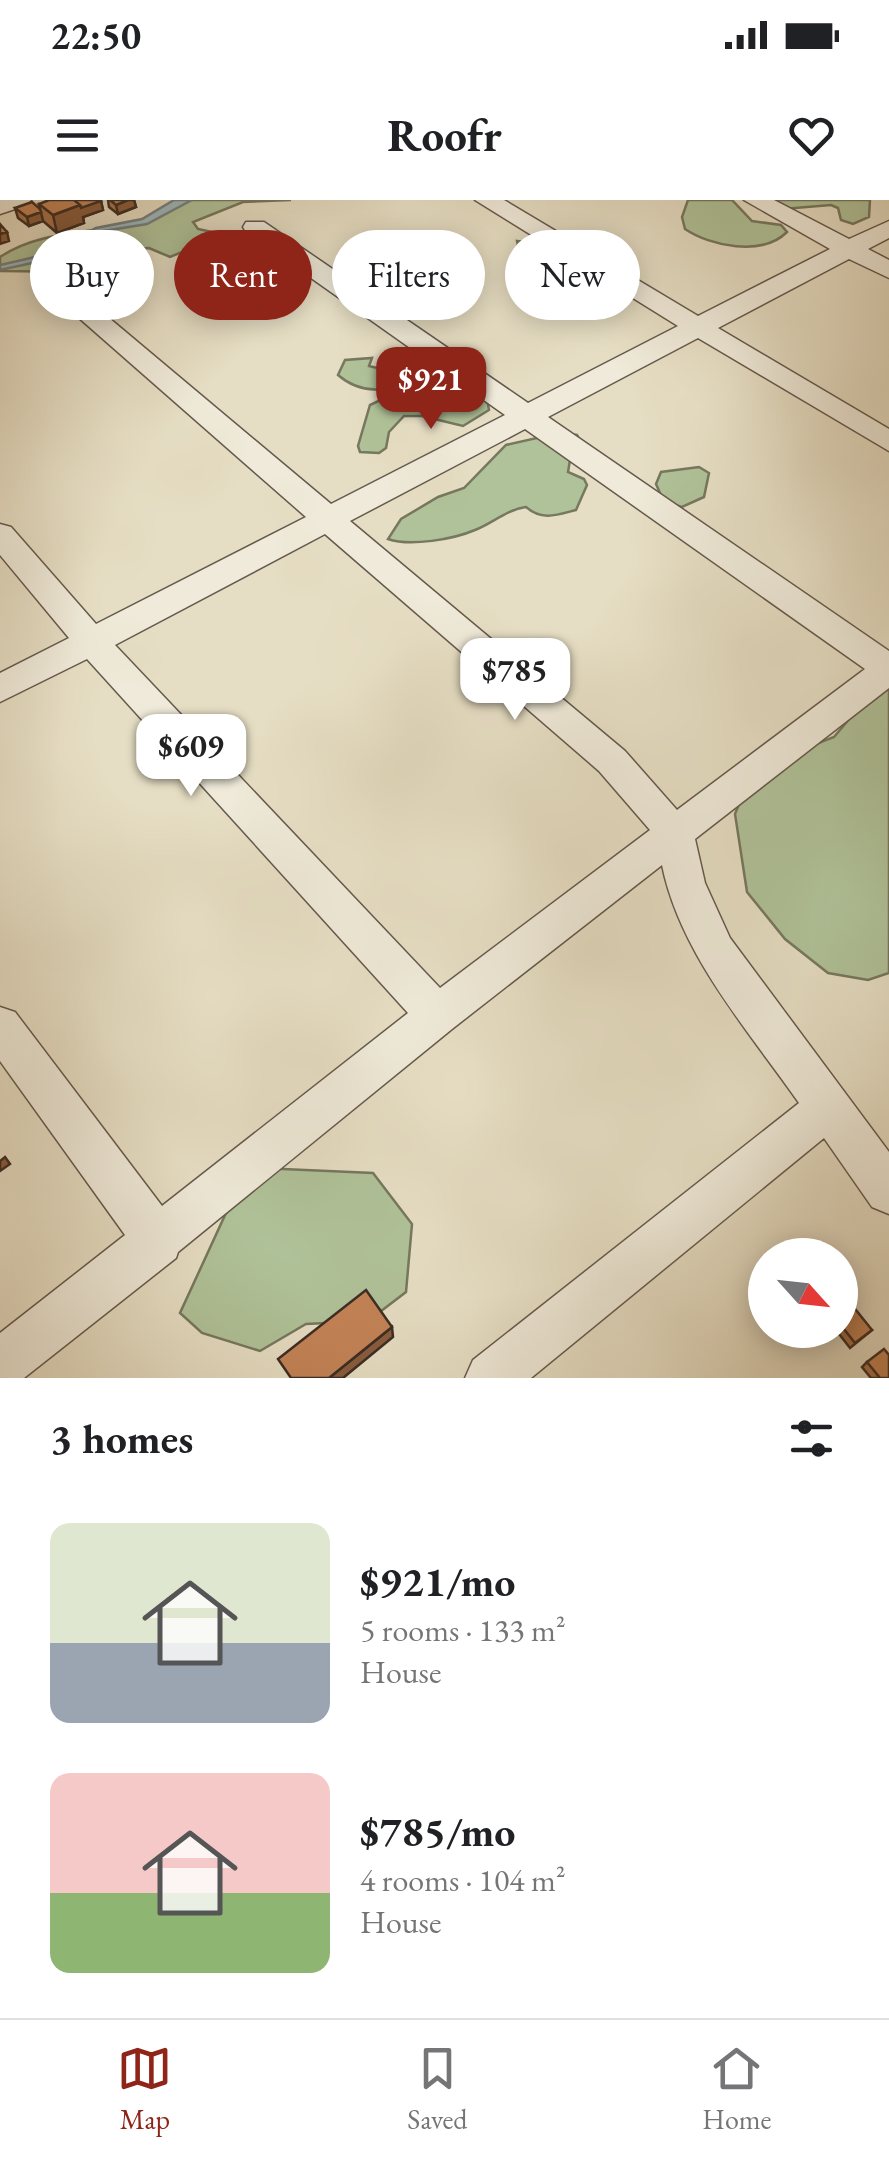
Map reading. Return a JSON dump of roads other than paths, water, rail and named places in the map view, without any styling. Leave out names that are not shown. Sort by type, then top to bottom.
[{"type":"street","points":[[0,207],[19,200]]},
{"type":"street","points":[[487,200],[889,442]]},
{"type":"street","points":[[756,200],[889,270]]},
{"type":"street","points":[[0,1365],[437,1016],[889,668],[254,227]]},
{"type":"street","points":[[0,688],[889,228]]},
{"type":"street","points":[[93,320],[612,761],[674,832],[685,883],[715,950],[889,1191]]},
{"type":"street","points":[[0,534],[91,641],[437,1016]]},
{"type":"street","points":[[0,1026],[159,1240]]},
{"type":"street","points":[[491,1378],[828,1107]]},
{"type":"water","points":[[174,200],[192,200],[147,224],[92,230],[142,219]]},
{"type":"water","points":[[30,258],[30,263],[0,270],[0,265]]}]
